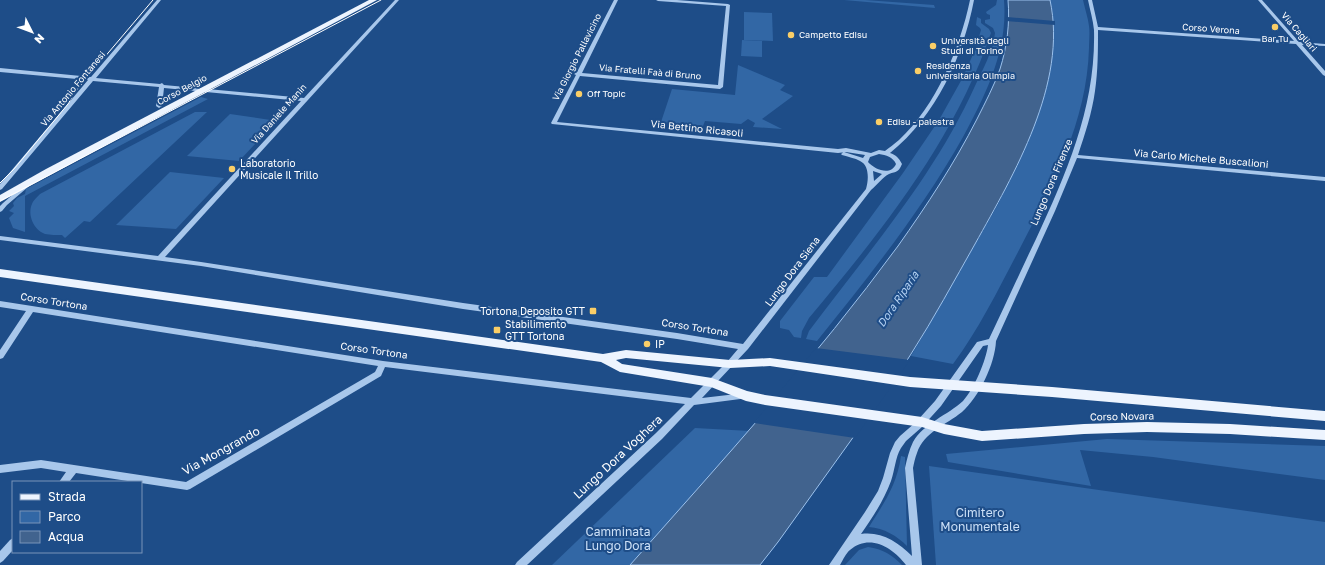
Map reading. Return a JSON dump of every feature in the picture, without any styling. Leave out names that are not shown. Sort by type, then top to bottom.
[{"type":"main road","name":"Corso Belgio","points":[[0,190],[363,0]]},
{"type":"main road","name":"Corso Belgio","points":[[0,199],[374,0]]},
{"type":"main road","name":"Corso Tortona","points":[[1,271],[603,358],[626,354],[730,364],[770,362],[902,381],[952,386]]},
{"type":"main road","name":"Corso Tortona","points":[[603,358],[620,368],[712,383],[746,396],[765,400],[927,424]]},
{"type":"main road","points":[[952,386],[977,388]]},
{"type":"main road","name":"Corso Novara","points":[[977,388],[1052,392],[1325,416]]},
{"type":"main road","name":"Corso Novara","points":[[927,424],[982,436],[1084,429],[1147,427],[1230,429],[1325,434]]},
{"type":"street","name":"Via Antonio Fontanesi","points":[[0,190],[159,0]]},
{"type":"street","name":"Via Daniele Manin","points":[[159,259],[397,0]]},
{"type":"street","name":"Via Giorgio Pallavicino","points":[[554,123],[577,74],[616,0]]},
{"type":"street","name":"Via Fratelli Faà di Bruno","points":[[577,74],[720,87],[728,5],[658,0]]},
{"type":"street","points":[[886,153],[913,130],[934,97],[960,44],[967,26],[972,0]]},
{"type":"street","name":"Lungo Dora Firenze","points":[[927,424],[952,414],[967,402],[977,388],[992,350],[992,341],[1052,211],[1075,156],[1092,93],[1096,59],[1096,28],[1090,0]]},
{"type":"street","name":"Via Cagliari","points":[[1260,0],[1325,74]]},
{"type":"street","name":"Corso Verona","points":[[1096,28],[1325,46]]},
{"type":"street","points":[[0,70],[304,100]]},
{"type":"street","points":[[160,106],[162,86]]},
{"type":"street","name":"Via Bettino Ricasoli","points":[[554,123],[838,151],[846,150],[870,154],[886,153]]},
{"type":"street","name":"Via Bettino Ricasoli","points":[[838,151],[865,160]]},
{"type":"street","name":"Lungo Dora Siena","points":[[730,364],[869,189],[888,172],[896,170],[899,164],[894,157],[886,153]]},
{"type":"street","points":[[870,154],[865,160],[867,165],[870,168],[881,172],[888,172]]},
{"type":"street","name":"Via Carlo Michele Buscalioni","points":[[1075,156],[1325,179]]},
{"type":"street","points":[[869,189],[871,182],[870,168]]},
{"type":"street","points":[[0,210],[34,180]]},
{"type":"street","name":"Corso Tortona","points":[[0,238],[201,264],[463,306],[745,347]]},
{"type":"street","name":"Corso Tortona","points":[[0,304],[30,310],[383,364],[694,402],[746,396]]},
{"type":"street","points":[[0,356],[30,310]]},
{"type":"street","points":[[917,565],[909,468],[910,455],[922,436],[927,424],[980,344],[992,341]]},
{"type":"street","name":"Via Mongrando","points":[[0,469],[41,464],[187,486],[378,374],[383,364]]},
{"type":"street","name":"Lungo Dora Voghera","points":[[520,565],[694,402],[730,364]]},
{"type":"street","points":[[834,565],[862,526],[886,483],[898,444],[927,424]]},
{"type":"street","points":[[64,481],[74,469]]},
{"type":"street","points":[[845,549],[856,540],[864,538],[878,540],[899,551],[912,565]]},
{"type":"street","points":[[0,558],[12,544]]},
{"type":"green space","points":[[844,0],[934,5],[935,8]]},
{"type":"green space","points":[[997,0],[1004,0],[1003,36],[999,54],[987,88],[963,137],[913,216],[856,292],[817,341],[806,339],[809,331],[877,243],[920,183],[959,119],[990,53],[995,33],[993,28],[985,23],[985,20],[990,19],[990,15],[986,12],[996,5]]},
{"type":"green space","points":[[1050,0],[1083,0],[1089,29],[1087,75],[1082,102],[1066,153],[1043,203],[996,295],[980,323],[953,364],[911,356],[997,206],[1020,159],[1039,113],[1049,73],[1053,14]]},
{"type":"green space","points":[[744,12],[772,13],[773,41],[744,40]]},
{"type":"green space","points":[[977,17],[981,19],[981,23],[989,29],[991,33],[976,73],[936,148],[888,219],[809,318],[802,331],[801,338],[794,337],[789,330],[780,328],[780,321],[814,277],[827,277],[903,173],[939,120],[962,79],[975,50],[981,30],[976,25]]},
{"type":"green space","points":[[742,40],[762,41],[762,57],[741,56]]},
{"type":"green space","points":[[738,65],[785,85],[780,90],[793,96],[762,119],[782,129],[753,127],[755,123],[748,119],[741,124],[705,121],[703,126],[661,122],[672,89],[735,95]]},
{"type":"green space","points":[[201,97],[208,99],[25,196],[25,232],[13,228],[9,218],[14,213],[9,211],[14,206],[13,203],[17,198],[25,194],[26,189]]},
{"type":"green space","points":[[195,112],[207,112],[90,222],[84,221],[65,238],[62,235],[45,234],[41,232],[32,222],[30,213],[32,204],[40,194]]},
{"type":"green space","points":[[230,114],[277,121],[239,161],[187,156]]},
{"type":"green space","points":[[170,172],[224,178],[176,229],[116,225]]},
{"type":"green space","name":"Camminata Lungo Dora","points":[[695,428],[750,431],[630,565],[552,565]]},
{"type":"green space","points":[[1107,439],[1325,446],[1325,480],[1153,457],[1080,450],[1091,486],[948,462],[946,454]]},
{"type":"green space","points":[[901,456],[905,457],[907,546],[890,533],[869,527],[885,502],[893,485]]},
{"type":"green space","name":"Cimitero Monumentale","points":[[929,466],[1325,522],[1325,565],[936,565]]},
{"type":"green space","points":[[868,547],[887,553],[902,565],[845,565],[859,550]]},
{"type":"water","name":"Dora Riparia","points":[[1008,0],[1050,0],[1054,31],[1051,63],[1044,95],[1034,127],[1006,188],[944,299],[901,370],[789,527],[760,565],[630,565],[734,448],[867,288],[898,246],[940,184],[977,119],[1000,69],[1006,44],[1009,17]]},
{"type":"pier","points":[[1007,17],[1055,21],[1055,25],[1006,21]]},
{"type":"pier","points":[[816,348],[910,360],[855,438],[754,423]]},
{"type":"tram line","points":[[0,183],[14,169],[68,104],[75,92],[153,0]]},
{"type":"tram line","points":[[0,201],[381,0]]},
{"type":"place","name":"Bar Tu","points":[[1275,27]]},
{"type":"place","name":"Campetto Edisu","points":[[791,35]]},
{"type":"place","name":"Università degli Studi di Torino","points":[[933,46]]},
{"type":"place","name":"Residenza universitaria Olimpia","points":[[918,71]]},
{"type":"place","name":"Off Topic","points":[[579,94]]},
{"type":"place","name":"Edisu - palestra","points":[[879,122]]},
{"type":"place","name":"Laboratorio Musicale Il Trillo","points":[[232,169]]},
{"type":"place","name":"Tortona Deposito GTT","points":[[593,311]]},
{"type":"place","name":"Stabilimento GTT Tortona","points":[[497,330]]},
{"type":"place","name":"IP","points":[[647,344]]}]
